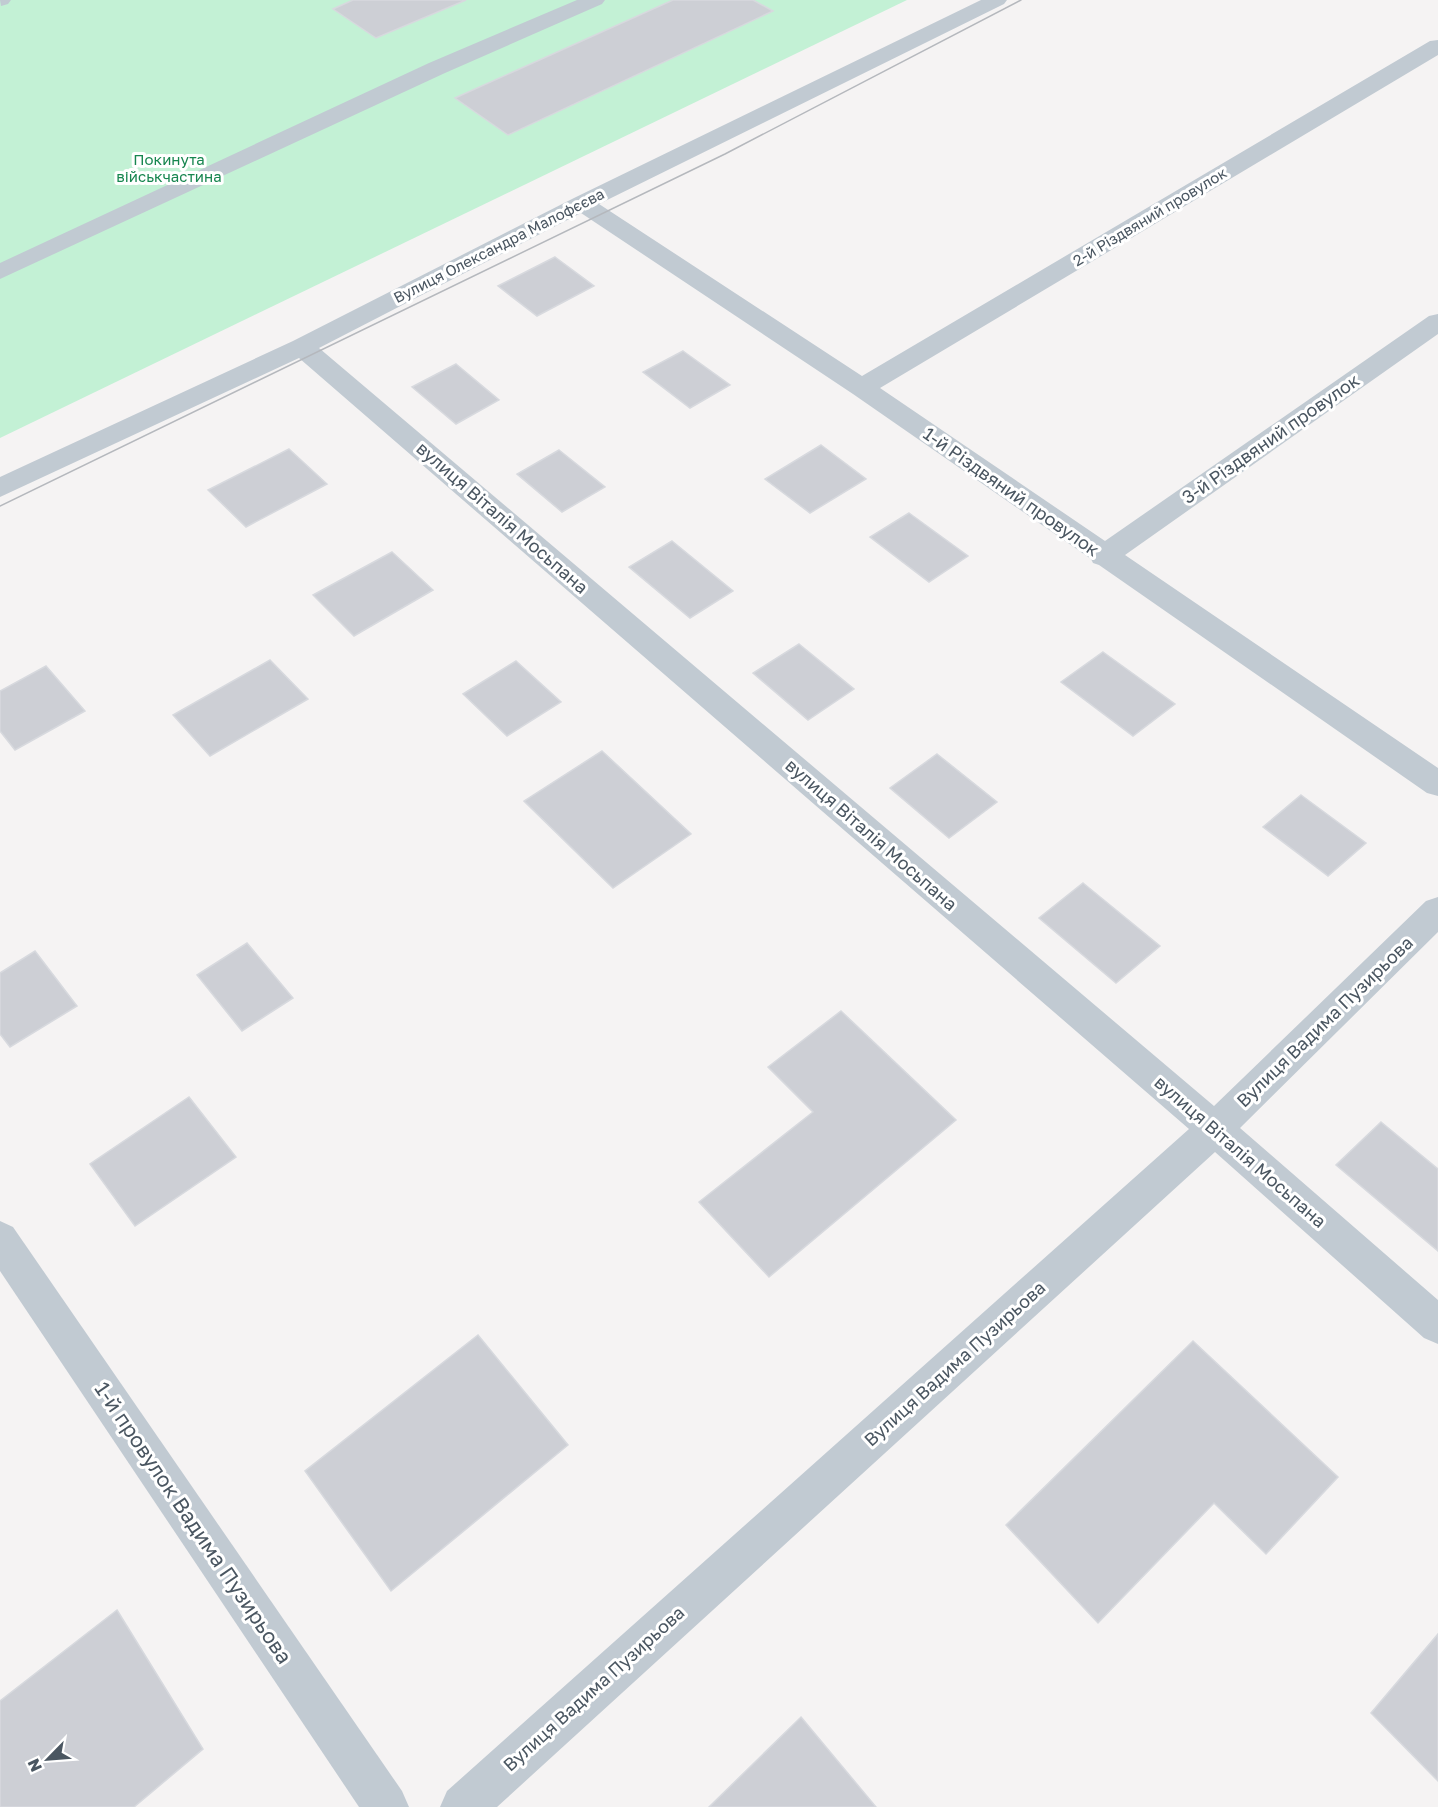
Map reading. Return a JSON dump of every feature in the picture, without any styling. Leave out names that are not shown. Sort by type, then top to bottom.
[{"type":"street","points":[[0,272],[437,68],[595,0]]},
{"type":"street","name":"Вулиця Олександра Малофєєва","points":[[0,488],[302,347],[582,203],[997,0]]},
{"type":"street","name":"2-й Різдвяний провулок","points":[[862,388],[1438,46]]},
{"type":"street","name":"1-й Різдвяний провулок","points":[[582,203],[862,388],[1438,784]]},
{"type":"street","name":"3-й Різдвяний провулок","points":[[1104,556],[1438,322]]},
{"type":"street","name":"вулиця Віталія Мосьпана","points":[[302,347],[1215,1129],[1438,1325]]},
{"type":"street","name":"Вулиця Вадима Пузирьова","points":[[464,1807],[1215,1129],[1438,911]]},
{"type":"street","name":"1-й провулок Вадима Пузирьова","points":[[0,1239],[387,1807]]},
{"type":"green space","name":"Покинута військчастина","points":[[0,0],[907,0],[0,438]]},
{"type":"building","points":[[353,0],[466,0],[376,38],[333,9]]},
{"type":"building","points":[[673,0],[753,0],[773,11],[508,135],[455,98]]},
{"type":"building","points":[[555,257],[594,286],[537,316],[498,286]]},
{"type":"building","points":[[683,351],[730,385],[690,408],[643,372]]},
{"type":"building","points":[[456,364],[499,400],[456,424],[412,387]]},
{"type":"building","points":[[821,445],[866,479],[810,513],[765,479]]},
{"type":"building","points":[[289,449],[327,484],[246,527],[208,490]]},
{"type":"building","points":[[559,450],[605,487],[562,512],[517,474]]},
{"type":"building","points":[[909,513],[968,556],[929,582],[870,537]]},
{"type":"building","points":[[672,541],[733,591],[690,618],[629,567]]},
{"type":"building","points":[[392,552],[433,590],[354,636],[313,595]]},
{"type":"building","points":[[799,644],[854,689],[808,720],[753,673]]},
{"type":"building","points":[[1103,652],[1175,704],[1133,736],[1061,682]]},
{"type":"building","points":[[270,660],[308,699],[210,756],[173,715]]},
{"type":"building","points":[[516,661],[561,702],[507,736],[463,694]]},
{"type":"building","points":[[46,666],[85,711],[15,750],[0,731],[0,691]]},
{"type":"building","points":[[602,751],[691,834],[613,888],[524,801]]},
{"type":"building","points":[[937,754],[997,802],[949,838],[890,788]]},
{"type":"building","points":[[1301,795],[1366,843],[1328,876],[1263,827]]},
{"type":"building","points":[[1083,883],[1160,946],[1116,983],[1039,918]]},
{"type":"building","points":[[247,943],[293,998],[242,1031],[197,975]]},
{"type":"building","points":[[35,951],[77,1006],[10,1047],[0,1034],[0,973]]},
{"type":"building","points":[[841,1011],[956,1120],[769,1277],[699,1202],[813,1112],[768,1067]]},
{"type":"building","points":[[189,1097],[236,1157],[135,1226],[90,1164]]},
{"type":"building","points":[[1381,1122],[1438,1169],[1438,1251],[1336,1165]]},
{"type":"building","points":[[478,1335],[568,1445],[391,1591],[305,1471]]},
{"type":"building","points":[[1193,1341],[1338,1477],[1266,1554],[1214,1503],[1098,1623],[1006,1525]]},
{"type":"building","points":[[117,1610],[203,1749],[134,1807],[0,1807],[0,1701]]},
{"type":"building","points":[[1438,1634],[1438,1781],[1371,1713]]},
{"type":"building","points":[[801,1717],[876,1807],[709,1807]]},
{"type":"tram line","points":[[0,506],[725,154],[1021,0]]}]
